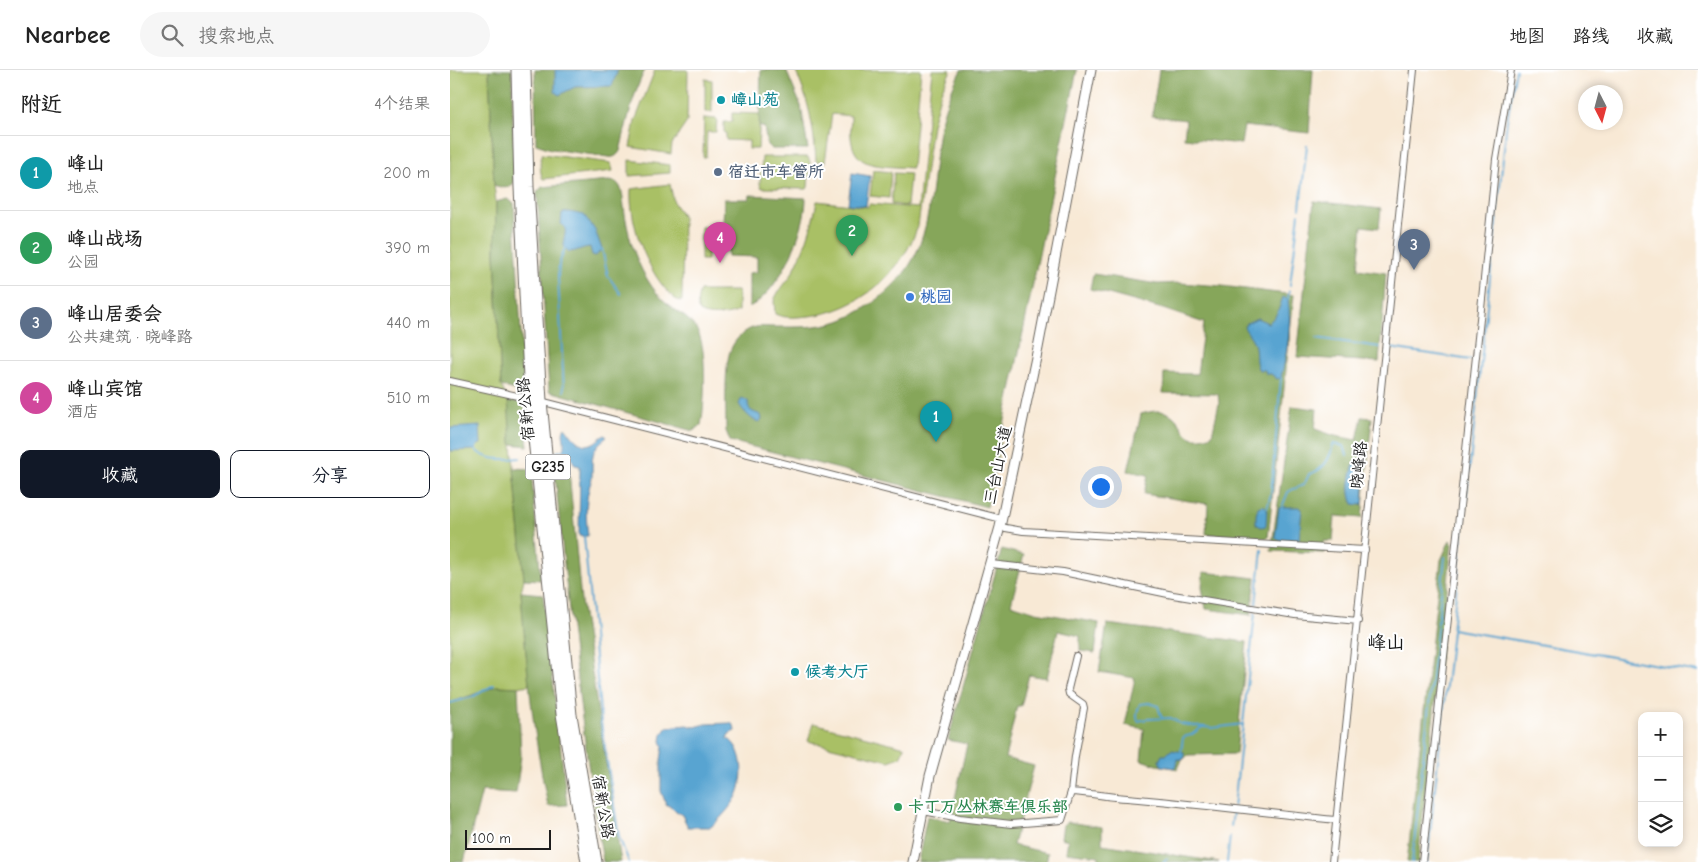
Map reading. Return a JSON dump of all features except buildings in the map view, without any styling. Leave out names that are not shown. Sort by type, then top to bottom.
[{"type":"highway","name":"宿新公路","points":[[517,70],[520,187],[562,714],[587,862]]},
{"type":"highway","name":"宿新公路","points":[[525,70],[536,400],[571,715],[596,862]]},
{"type":"main road","name":"三台山大道","points":[[913,862],[930,776],[1001,523],[1038,348],[1091,70]]},
{"type":"street","name":"晓峰路","points":[[1332,862],[1414,70]]},
{"type":"street","points":[[1422,862],[1496,159],[1510,70]]},
{"type":"street","points":[[450,381],[536,400],[1032,531],[1365,550]]},
{"type":"street","points":[[991,564],[1063,572],[1173,595],[1294,615],[1358,621]]},
{"type":"street","points":[[923,811],[960,818],[1011,824],[1062,820],[1071,792],[1075,756],[1084,708],[1083,704],[1069,694],[1068,689],[1076,656]]},
{"type":"street","points":[[1071,792],[1162,800],[1336,820]]},
{"type":"green space","points":[[450,70],[489,70],[496,202],[495,253],[501,386],[508,400],[524,579],[521,592],[529,685],[518,687],[497,686],[450,703]]},
{"type":"green space","points":[[489,70],[512,70],[514,183],[507,188],[494,185]]},
{"type":"green space","points":[[535,70],[645,70],[633,100],[618,154],[614,157],[608,157],[551,149],[536,144]]},
{"type":"green space","points":[[655,70],[688,70],[687,122],[672,144],[671,154],[630,147],[635,121]]},
{"type":"green space","points":[[761,70],[786,70],[801,106],[808,149],[772,149],[767,145],[764,127],[759,127]]},
{"type":"green space","points":[[795,70],[921,70],[912,168],[883,166],[864,161],[857,155],[853,146],[851,116],[832,114],[825,162],[816,161],[810,114]]},
{"type":"green space","points":[[932,70],[951,70],[941,92],[932,125],[918,226],[911,243],[901,259],[890,274],[876,287],[861,298],[845,306],[827,313],[809,316],[787,317],[775,314],[774,301],[791,275],[804,248],[817,201],[868,207],[869,204],[918,208]]},
{"type":"green space","points":[[961,70],[1077,70],[987,507],[730,441],[726,431],[727,365],[731,349],[741,335],[756,327],[807,327],[823,325],[849,317],[878,299],[903,275],[909,266],[917,251],[927,217],[942,119]]},
{"type":"green space","points":[[1159,70],[1313,70],[1309,133],[1244,126],[1241,144],[1184,138],[1186,120],[1152,116]]},
{"type":"green space","points":[[705,79],[712,80],[712,112],[705,112]]},
{"type":"green space","points":[[732,113],[760,114],[758,149],[749,149],[749,141],[726,140],[724,122],[732,122]]},
{"type":"green space","points":[[704,118],[717,119],[716,132],[707,132],[706,157],[703,157]]},
{"type":"green space","points":[[542,154],[611,163],[613,171],[543,179],[540,167]]},
{"type":"green space","points":[[762,157],[808,157],[810,162],[807,189],[762,188],[760,184]]},
{"type":"green space","points":[[629,160],[670,165],[670,173],[629,176]]},
{"type":"green space","points":[[873,170],[891,172],[889,198],[870,196]]},
{"type":"green space","points":[[894,173],[910,174],[907,206],[891,204]]},
{"type":"green space","points":[[616,182],[621,190],[632,244],[638,262],[647,279],[654,290],[669,305],[690,321],[699,334],[702,343],[704,366],[704,405],[701,425],[693,431],[549,391],[537,192],[542,187]]},
{"type":"green space","points":[[670,184],[674,203],[683,217],[682,301],[676,300],[669,293],[646,258],[636,230],[631,202],[631,189]]},
{"type":"green space","points":[[750,195],[806,198],[805,211],[796,242],[781,274],[762,298],[749,306],[749,273],[757,272],[757,257],[728,256],[727,223],[723,222],[724,199],[749,199]]},
{"type":"green space","points":[[507,199],[514,203],[524,389],[515,390],[501,386],[495,253],[496,202]]},
{"type":"green space","points":[[1314,201],[1381,209],[1379,228],[1362,226],[1358,269],[1386,273],[1379,362],[1297,357]]},
{"type":"green space","points":[[701,227],[708,227],[707,260],[701,260]]},
{"type":"green space","points":[[1093,274],[1158,284],[1180,283],[1222,286],[1294,295],[1268,538],[1206,534],[1208,504],[1144,494],[1148,475],[1128,471],[1141,414],[1158,411],[1168,413],[1174,417],[1189,436],[1202,438],[1212,435],[1219,403],[1218,394],[1163,393],[1164,373],[1197,374],[1204,323],[1163,309],[1090,289]]},
{"type":"green space","points":[[700,291],[737,291],[738,311],[718,316],[702,313],[698,307]]},
{"type":"green space","points":[[508,400],[524,403],[528,446],[511,444]]},
{"type":"green space","points":[[1292,406],[1317,409],[1315,429],[1335,436],[1357,440],[1362,417],[1372,418],[1362,518],[1335,516],[1333,541],[1324,541],[1324,553],[1271,551]]},
{"type":"green space","points":[[568,460],[581,601],[621,862],[603,862],[581,713],[554,464]]},
{"type":"green space","points":[[514,468],[531,469],[541,580],[524,579]]},
{"type":"green space","points":[[1450,540],[1452,544],[1418,862],[1407,862],[1441,560]]},
{"type":"green space","points":[[1002,549],[1024,555],[1011,604],[1036,612],[1099,623],[1095,653],[1080,651],[1080,636],[1058,631],[1047,678],[1029,675],[1021,706],[1017,706],[1005,758],[1034,766],[1013,845],[1048,853],[1046,862],[918,862],[927,816],[950,821],[967,744],[948,740]]},
{"type":"green space","points":[[1203,572],[1256,578],[1251,615],[1206,609],[1202,587]]},
{"type":"green space","points":[[521,592],[543,594],[567,805],[548,806],[538,753],[531,699]]},
{"type":"green space","points":[[1107,624],[1247,642],[1236,754],[1188,755],[1181,762],[1178,769],[1141,760],[1144,729],[1125,725],[1135,678],[1099,672]]},
{"type":"green space","points":[[497,686],[518,687],[521,756],[516,793],[482,791],[464,862],[450,862],[450,703]]},
{"type":"green space","points":[[813,723],[905,747],[900,757],[889,761],[808,741]]},
{"type":"green space","points":[[1067,822],[1102,827],[1102,844],[1219,862],[1099,862],[1099,856],[1066,852],[1068,840],[1061,838],[1063,825]]},
{"type":"water","points":[[555,70],[618,70],[612,86],[575,87],[559,95],[555,92]]},
{"type":"water","points":[[852,173],[870,176],[866,206],[848,204]]},
{"type":"water","points":[[569,212],[584,215],[595,230],[602,249],[596,256],[592,255],[590,247],[569,252],[564,245],[565,227],[561,224],[562,213]]},
{"type":"water","points":[[1283,297],[1288,299],[1289,329],[1281,378],[1277,379],[1271,374],[1266,374],[1265,370],[1259,370],[1257,367],[1255,348],[1252,339],[1244,327],[1247,323],[1257,318],[1268,323],[1276,315]]},
{"type":"water","points":[[742,398],[748,401],[751,411],[761,415],[762,420],[756,421],[745,412],[739,404]]},
{"type":"water","points":[[480,426],[481,444],[475,450],[450,451],[450,428]]},
{"type":"water","points":[[565,427],[575,440],[586,445],[595,442],[605,435],[607,437],[597,446],[592,460],[592,479],[586,506],[588,536],[579,536],[580,466],[575,465],[563,450],[563,432]]},
{"type":"water","points":[[1365,462],[1363,504],[1353,504],[1350,479],[1354,464]]},
{"type":"water","points":[[1263,505],[1267,508],[1266,526],[1261,527],[1256,524],[1256,515],[1258,507]]},
{"type":"water","points":[[1299,507],[1302,509],[1299,539],[1296,541],[1278,540],[1275,537],[1279,508]]},
{"type":"water","points":[[730,723],[734,725],[735,731],[729,734],[727,738],[733,742],[740,756],[742,773],[740,789],[726,812],[711,827],[688,827],[682,815],[666,804],[661,791],[662,734],[667,727],[687,725],[695,727],[706,724]]},
{"type":"water","points":[[1171,750],[1184,752],[1185,758],[1182,760],[1177,759],[1175,768],[1162,766],[1159,761],[1162,755],[1166,755]]},
{"type":"waterway","points":[[1427,862],[1507,121],[1516,70]]},
{"type":"waterway","points":[[1300,208],[1307,145]]},
{"type":"waterway","points":[[1290,285],[1299,214]]},
{"type":"waterway","points":[[564,391],[558,277],[559,264],[565,248]]},
{"type":"waterway","points":[[602,249],[608,276],[621,294]]},
{"type":"waterway","points":[[1288,299],[1289,291]]},
{"type":"waterway","points":[[1316,338],[1380,347]]},
{"type":"waterway","points":[[1390,348],[1471,360]]},
{"type":"waterway","points":[[1267,508],[1271,494],[1281,378]]},
{"type":"waterway","points":[[1282,507],[1288,492],[1303,485],[1309,474],[1319,470],[1326,463],[1333,444],[1344,446],[1347,455]]},
{"type":"waterway","points":[[475,450],[491,458],[520,458]]},
{"type":"waterway","points":[[552,454],[563,450]]},
{"type":"waterway","points":[[584,536],[601,722],[619,837],[629,862]]},
{"type":"waterway","points":[[1256,604],[1262,550]]},
{"type":"waterway","points":[[1412,862],[1445,557]]},
{"type":"waterway","points":[[1234,807],[1255,613]]},
{"type":"waterway","points":[[1452,629],[1698,672]]},
{"type":"waterway","points":[[450,703],[472,697],[494,685]]},
{"type":"waterway","points":[[1163,719],[1161,716],[1158,706],[1149,703],[1140,704],[1137,713],[1138,721],[1147,719],[1171,718],[1181,724],[1212,728],[1243,724]]},
{"type":"waterway","points":[[1181,752],[1183,737],[1191,735],[1202,727]]},
{"type":"waterway","points":[[1231,827],[1233,812]]},
{"type":"waterway","points":[[1227,862],[1230,836]]},
{"type":"waterway","points":[[1163,862],[1167,859]]},
{"type":"place","name":"嶂山苑","points":[[721,100]]},
{"type":"place","name":"宿迁市车管所","points":[[718,172]]},
{"type":"place","name":"峰山战场","points":[[852,256]]},
{"type":"place","name":"峰山宾馆","points":[[720,263]]},
{"type":"place","name":"峰山居委会","points":[[1414,270]]},
{"type":"place","name":"桃园","points":[[910,297]]},
{"type":"place","name":"峰山","points":[[936,442]]},
{"type":"place","name":"候考大厅","points":[[795,672]]},
{"type":"place","name":"卡丁万丛林赛车俱乐部","points":[[898,807]]},
{"type":"district","name":"峰山","points":[[1386,643]]}]
